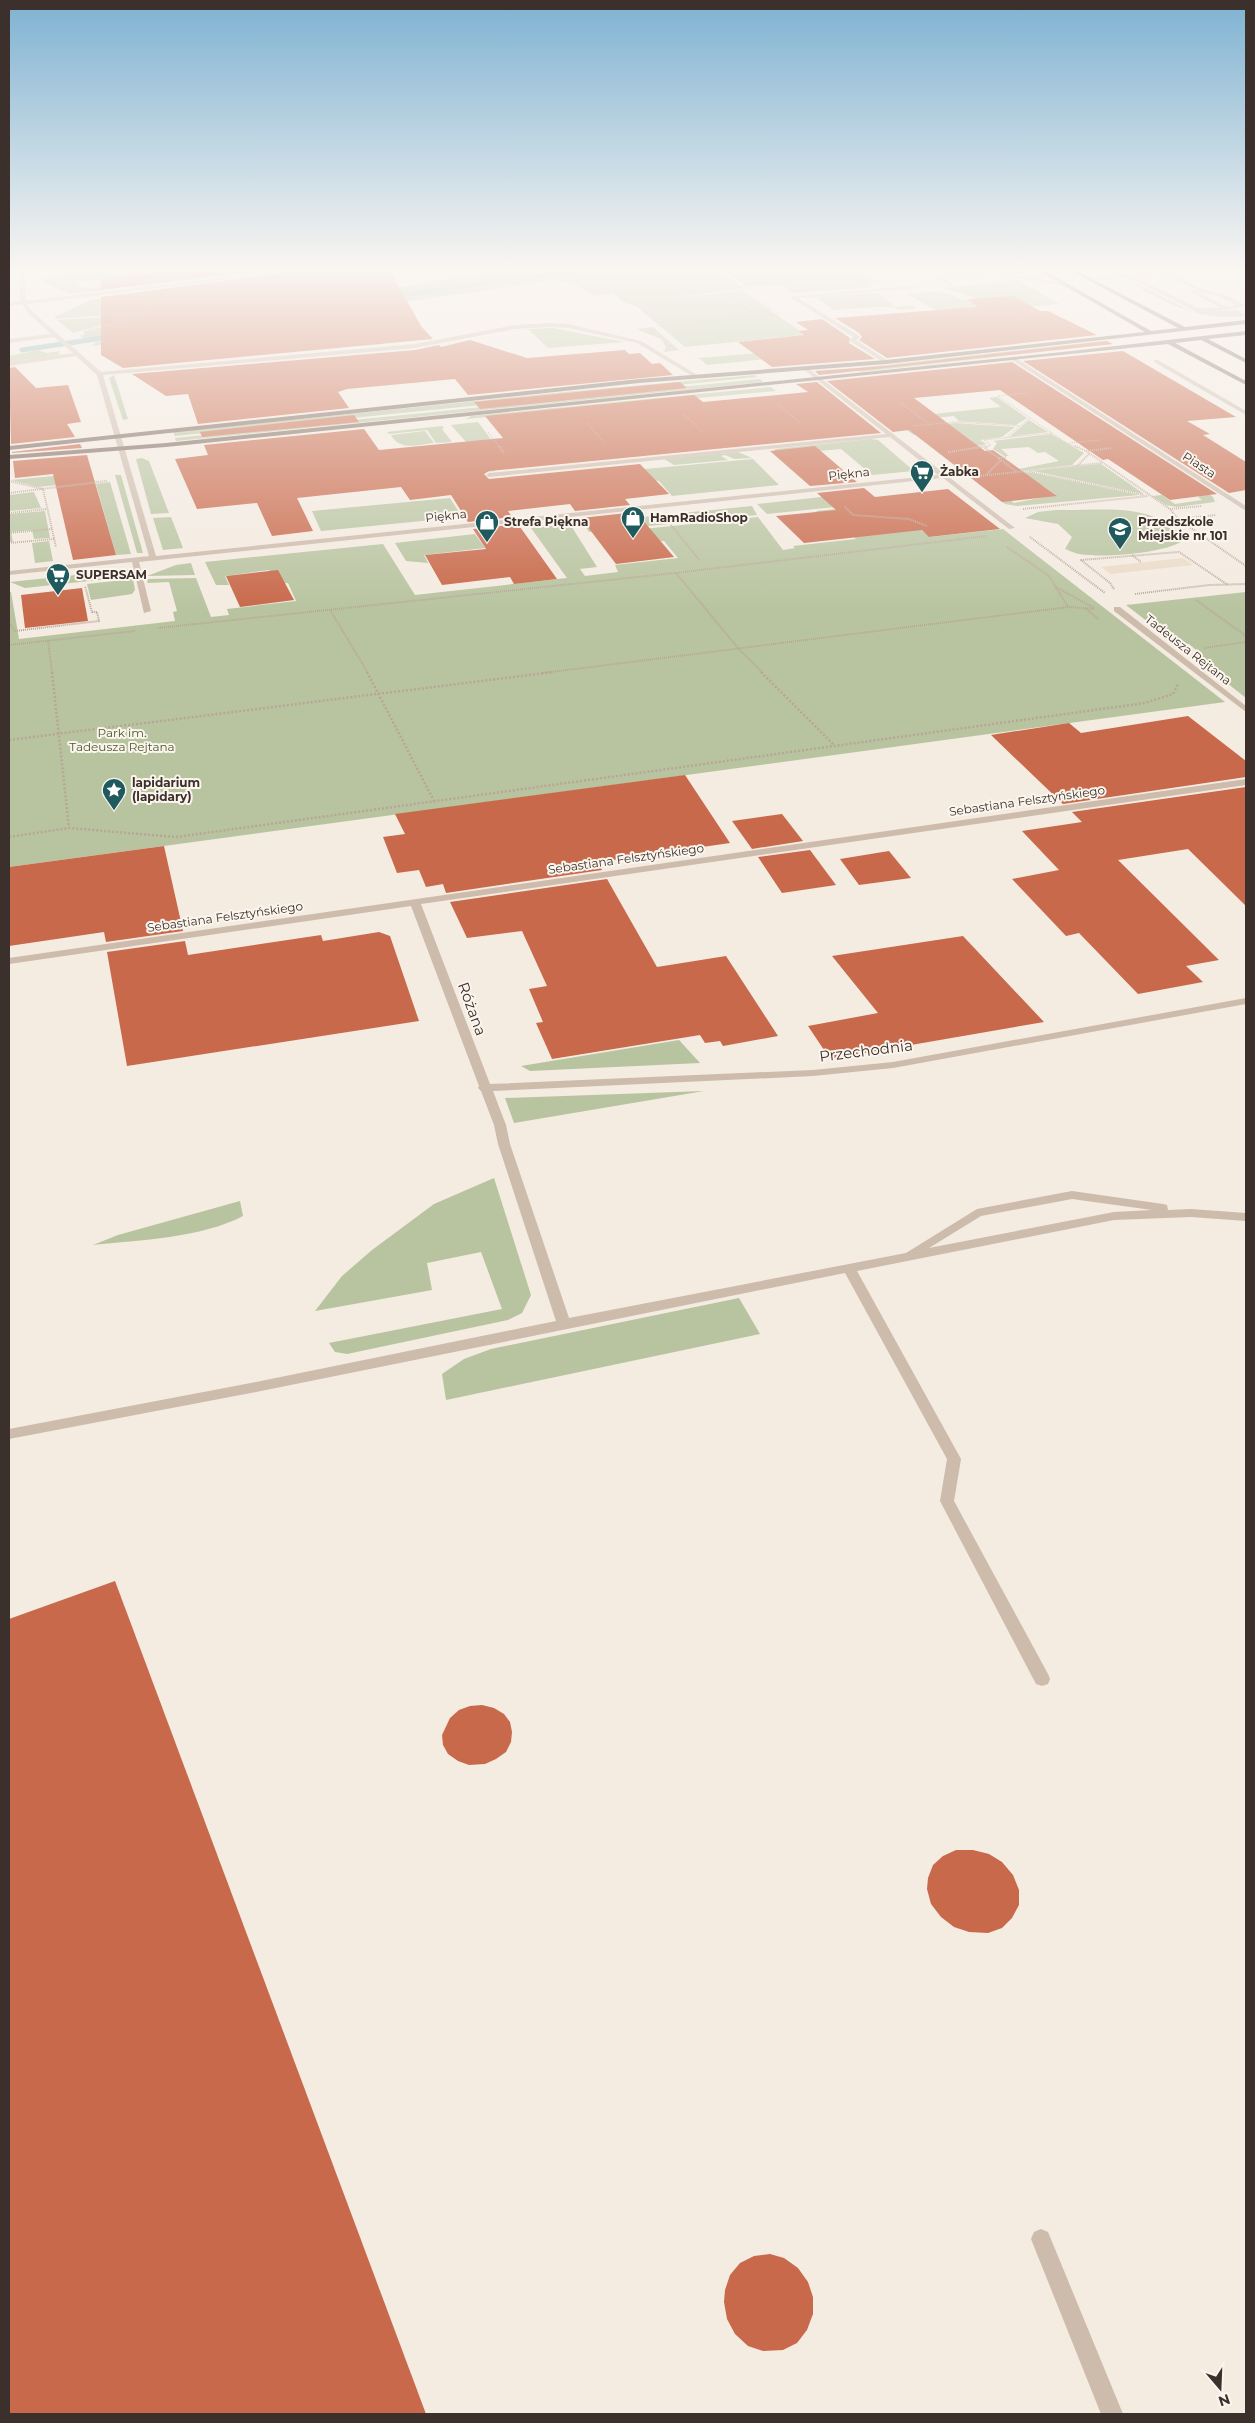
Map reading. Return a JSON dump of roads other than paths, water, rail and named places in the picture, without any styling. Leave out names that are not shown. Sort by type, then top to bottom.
[{"type":"main road","points":[[9,448],[118,435],[617,384]]},
{"type":"main road","points":[[9,457],[123,449],[769,384]]},
{"type":"street","points":[[103,384],[154,557]]},
{"type":"street","points":[[826,384],[1011,528]]},
{"type":"street","name":"Piasta","points":[[1053,384],[1246,509]]},
{"type":"street","points":[[1196,384],[1246,413]]},
{"type":"street","points":[[489,475],[892,435]]},
{"type":"street","name":"Piękna","points":[[9,573],[944,476]]},
{"type":"street","points":[[135,559],[147,611]]},
{"type":"street","name":"Tadeusza Rejtana","points":[[1117,609],[1246,710]]},
{"type":"street","name":"Sebastiana Felsztyńskiego","points":[[9,961],[1246,782]]},
{"type":"street","name":"Różana","points":[[415,902],[500,1126],[504,1144],[564,1324]]},
{"type":"street","name":"Przechodnia","points":[[484,1088],[813,1073],[893,1065],[1246,1001]]},
{"type":"street","points":[[905,1257],[977,1213],[1072,1195],[1246,1218]]},
{"type":"street","points":[[9,1434],[256,1387],[564,1324],[1114,1216],[1190,1212]]},
{"type":"street","points":[[849,1268],[954,1459],[947,1501],[1042,1679]]},
{"type":"street","points":[[1040,2239],[1112,2414]]},
{"type":"place","name":"Żabka","points":[[922,493]]},
{"type":"place","name":"HamRadioShop","points":[[633,539]]},
{"type":"place","name":"Strefa Piękna","points":[[487,543]]},
{"type":"place","name":"Przedszkole Miejskie nr 101","points":[[1120,550]]},
{"type":"place","name":"SUPERSAM","points":[[58,596]]},
{"type":"place","name":"lapidarium (lapidary)","points":[[114,811]]},
{"type":"park label","name":"Park im. Tadeusza Rejtana","points":[[122,740]]}]
